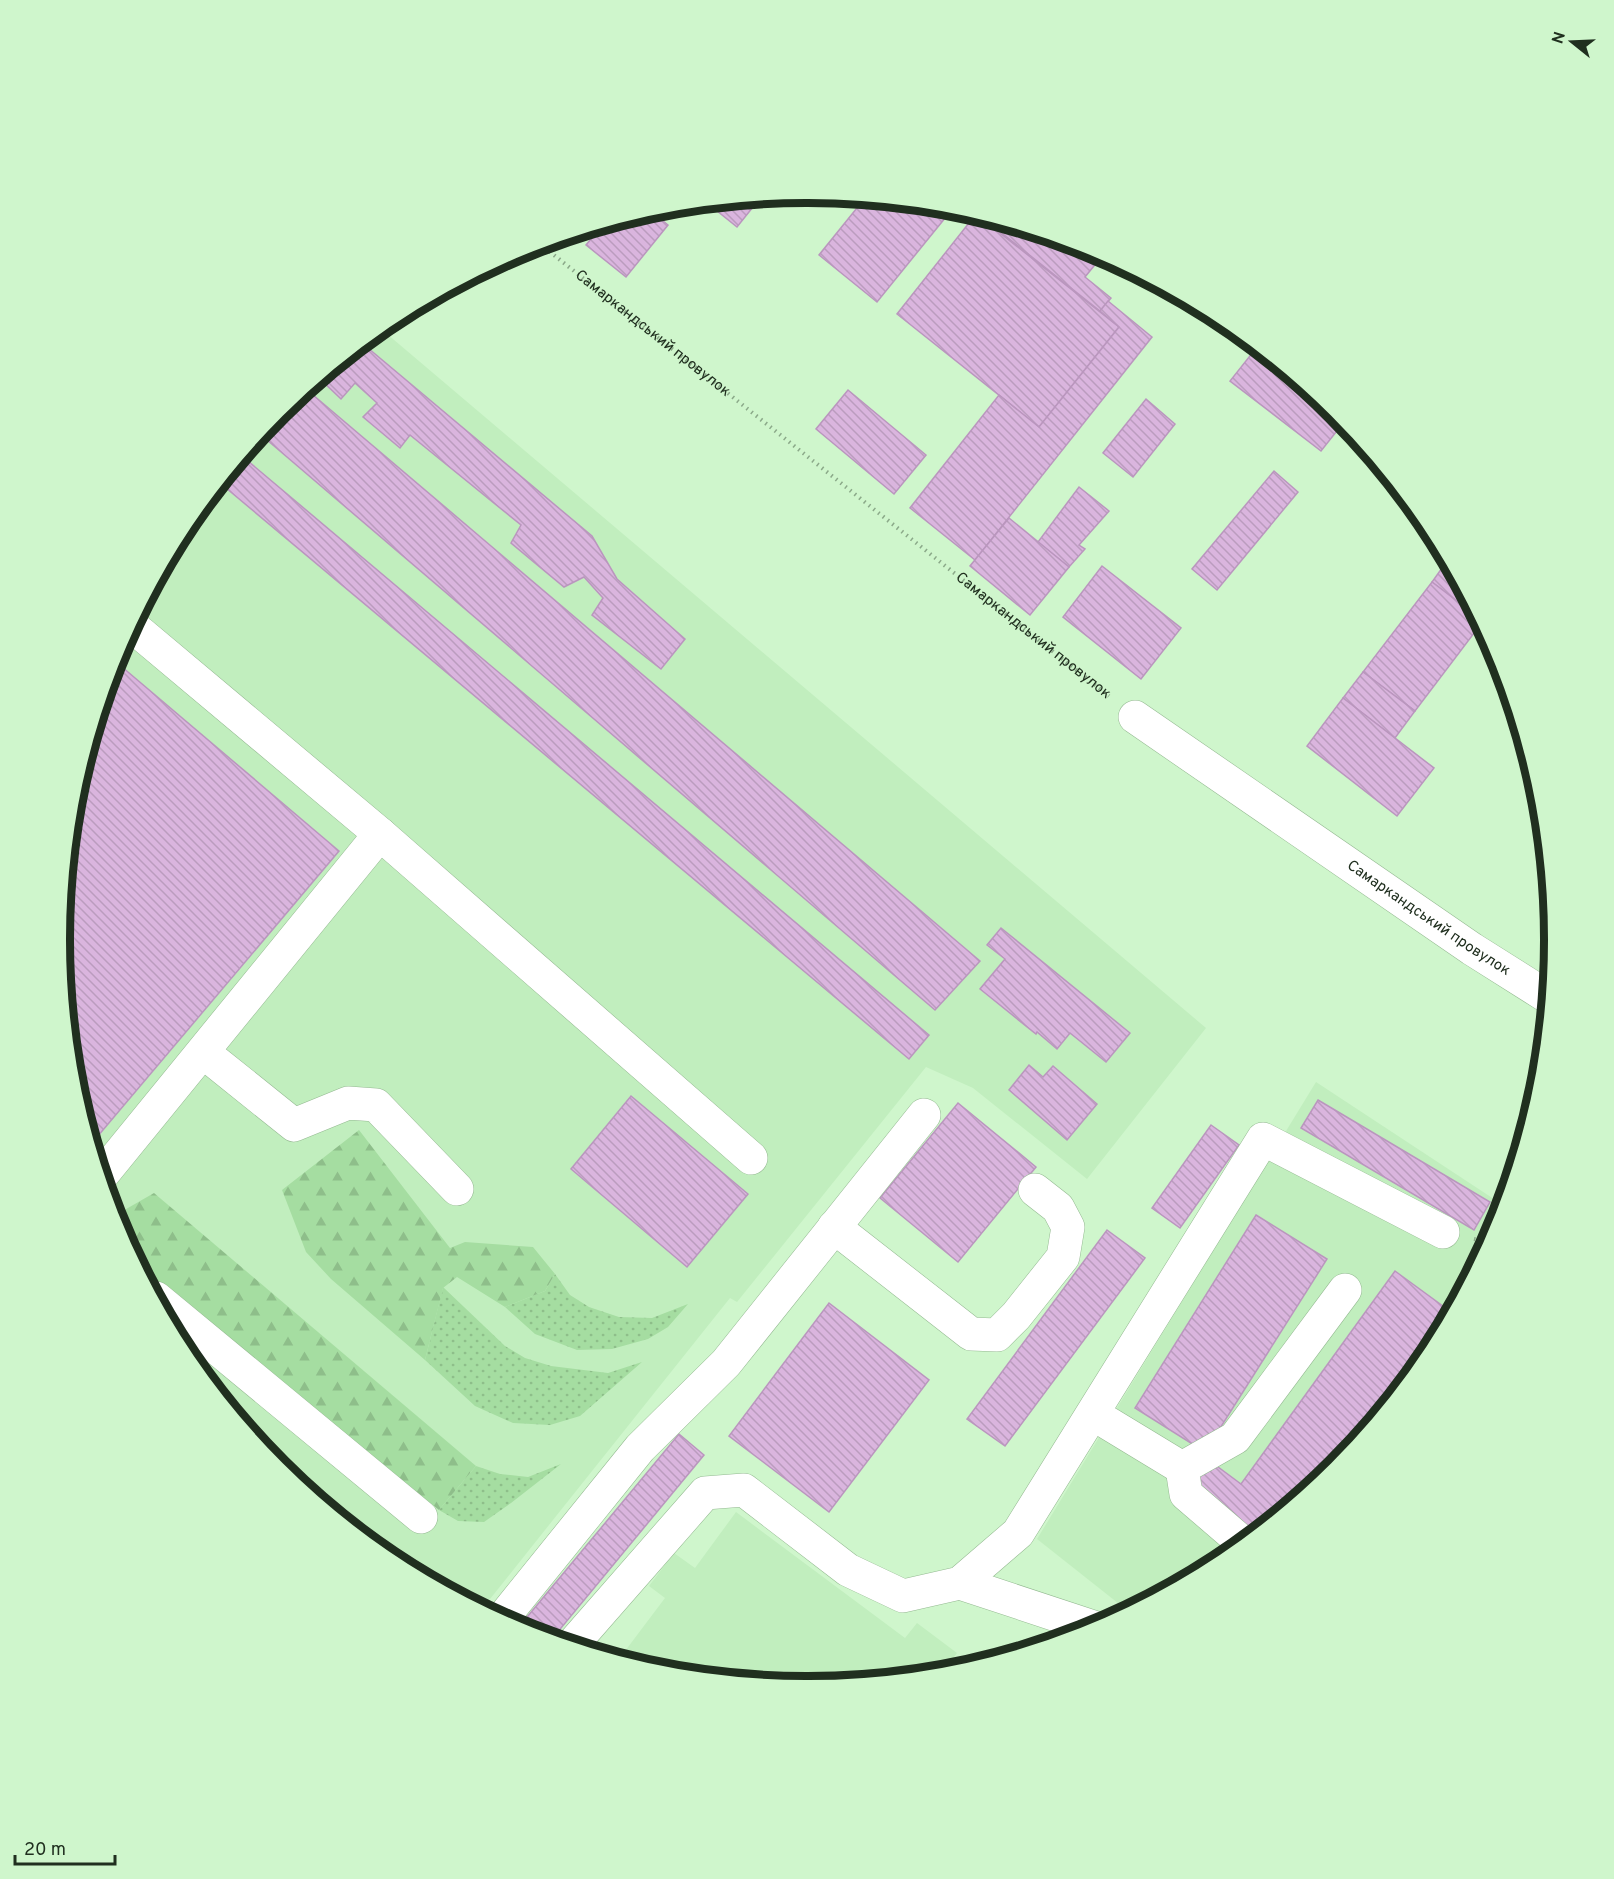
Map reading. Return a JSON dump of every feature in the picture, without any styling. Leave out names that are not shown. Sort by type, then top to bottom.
[{"type":"street","points":[[138,631],[380,834],[751,1158]]},
{"type":"street","name":"Самаркандський провулок","points":[[1135,717],[1472,950],[1541,993]]},
{"type":"street","points":[[108,1168],[380,834]]},
{"type":"street","points":[[202,1052],[294,1125],[348,1103],[376,1105],[457,1190]]},
{"type":"street","points":[[508,1612],[640,1448],[726,1363],[924,1115]]},
{"type":"street","points":[[577,1639],[705,1492],[744,1491],[848,1570],[903,1596],[960,1583],[1018,1533],[1263,1139],[1443,1232]]},
{"type":"street","points":[[834,1227],[971,1334],[997,1335],[1016,1316],[1063,1257],[1068,1227],[1058,1208],[1035,1190]]},
{"type":"street","points":[[1182,1468],[1235,1438],[1345,1290]]},
{"type":"street","points":[[170,1310],[421,1517]]},
{"type":"street","points":[[1093,1414],[1182,1468]]},
{"type":"street","points":[[1182,1468],[1186,1494],[1236,1537]]},
{"type":"street","points":[[960,1583],[1081,1623]]},
{"type":"path","name":"Самаркандський провулок","points":[[548,250],[1135,717]]},
{"type":"shaded area","points":[[388,334],[1206,1028],[1087,1179],[973,1088],[926,1067],[737,1302],[730,1298],[487,1603],[398,1552],[359,1524],[321,1493],[253,1425],[195,1349],[169,1308],[146,1265],[110,1176],[96,1130],[77,1036],[70,940],[77,843],[96,749],[110,703],[146,614],[169,571],[223,491],[286,419],[321,386]]},
{"type":"shaded area","points":[[1316,1082],[1495,1200],[1468,1265],[1445,1308],[1391,1388],[1328,1460],[1255,1524],[1216,1552],[1175,1577],[1121,1605],[1037,1539]]},
{"type":"shaded area","points":[[736,1512],[905,1638],[917,1623],[957,1653],[950,1662],[903,1670],[807,1676],[711,1670],[624,1653],[665,1598],[649,1586],[674,1553],[695,1568]]},
{"type":"green space","points":[[359,1130],[450,1248],[465,1242],[533,1247],[555,1274],[545,1291],[505,1307],[457,1277],[443,1288],[425,1360],[331,1279],[306,1252],[282,1190]]},
{"type":"green space","points":[[154,1193],[476,1466],[439,1510],[154,1281],[123,1211]]},
{"type":"green space","points":[[555,1274],[570,1295],[589,1307],[619,1317],[652,1318],[688,1304],[668,1327],[648,1339],[612,1349],[577,1350],[535,1334],[505,1307],[545,1291]]},
{"type":"green space","points":[[443,1287],[505,1346],[525,1358],[551,1366],[608,1373],[642,1362],[580,1416],[550,1425],[513,1423],[475,1406],[425,1360]]},
{"type":"green space","points":[[561,1464],[484,1522],[458,1521],[439,1510],[476,1466],[500,1474],[528,1477]]},
{"type":"building","points":[[754,205],[737,227],[714,209]]},
{"type":"building","points":[[859,205],[903,209],[947,216],[877,302],[819,255]]},
{"type":"building","points":[[659,218],[668,225],[626,277],[586,245],[595,234],[616,228]]},
{"type":"building","points":[[970,221],[992,227],[1119,327],[1039,427],[897,314]]},
{"type":"building","points":[[994,227],[1044,242],[1097,263],[1085,277],[1111,298],[1100,311]]},
{"type":"building","points":[[1108,301],[1152,337],[975,560],[910,508],[999,395],[1039,427],[1119,327],[1100,311]]},
{"type":"building","points":[[368,348],[592,536],[617,579],[685,639],[661,669],[592,615],[603,598],[584,577],[564,587],[511,543],[521,525],[410,435],[400,448],[363,417],[377,403],[355,383],[341,399],[324,383]]},
{"type":"building","points":[[1252,353],[1293,386],[1338,430],[1321,451],[1230,381]]},
{"type":"building","points":[[848,390],[926,455],[894,494],[816,429]]},
{"type":"building","points":[[312,394],[980,961],[935,1010],[267,440]]},
{"type":"building","points":[[1146,399],[1175,424],[1133,477],[1103,453]]},
{"type":"building","points":[[248,461],[929,1035],[909,1059],[226,488]]},
{"type":"building","points":[[1274,471],[1298,492],[1217,590],[1192,569]]},
{"type":"building","points":[[1079,487],[1109,511],[1079,545],[1085,549],[1069,567],[1038,542]]},
{"type":"building","points":[[1009,518],[1069,567],[1030,615],[970,566]]},
{"type":"building","points":[[1102,566],[1181,628],[1141,679],[1063,617]]},
{"type":"building","points":[[1443,567],[1464,606],[1432,582]]},
{"type":"building","points":[[1432,582],[1464,606],[1475,631],[1415,711],[1363,672]]},
{"type":"building","points":[[123,668],[339,851],[98,1136],[77,1036],[70,940],[72,891],[85,796],[96,749]]},
{"type":"building","points":[[1363,672],[1415,711],[1395,738],[1343,698]]},
{"type":"building","points":[[1343,698],[1434,768],[1397,816],[1307,746]]},
{"type":"building","points":[[1001,928],[1130,1033],[1106,1062],[1070,1033],[1057,1049],[980,989],[1005,959],[987,945]]},
{"type":"building","points":[[1029,1065],[1043,1077],[1053,1066],[1097,1104],[1067,1140],[1009,1090]]},
{"type":"building","points":[[631,1096],[748,1194],[687,1267],[571,1169]]},
{"type":"building","points":[[1318,1100],[1490,1202],[1474,1230],[1301,1128]]},
{"type":"building","points":[[958,1103],[1036,1167],[958,1262],[880,1198]]},
{"type":"building","points":[[1211,1125],[1239,1145],[1180,1228],[1152,1208]]},
{"type":"building","points":[[1256,1215],[1327,1259],[1205,1452],[1135,1408]]},
{"type":"building","points":[[1107,1230],[1145,1258],[1005,1446],[967,1419]]},
{"type":"building","points":[[1395,1271],[1445,1308],[1419,1349],[1361,1425],[1293,1493],[1249,1528],[1192,1486],[1210,1461],[1241,1484]]},
{"type":"building","points":[[829,1303],[929,1380],[829,1512],[729,1436]]},
{"type":"building","points":[[679,1434],[704,1455],[558,1632],[525,1620]]}]
